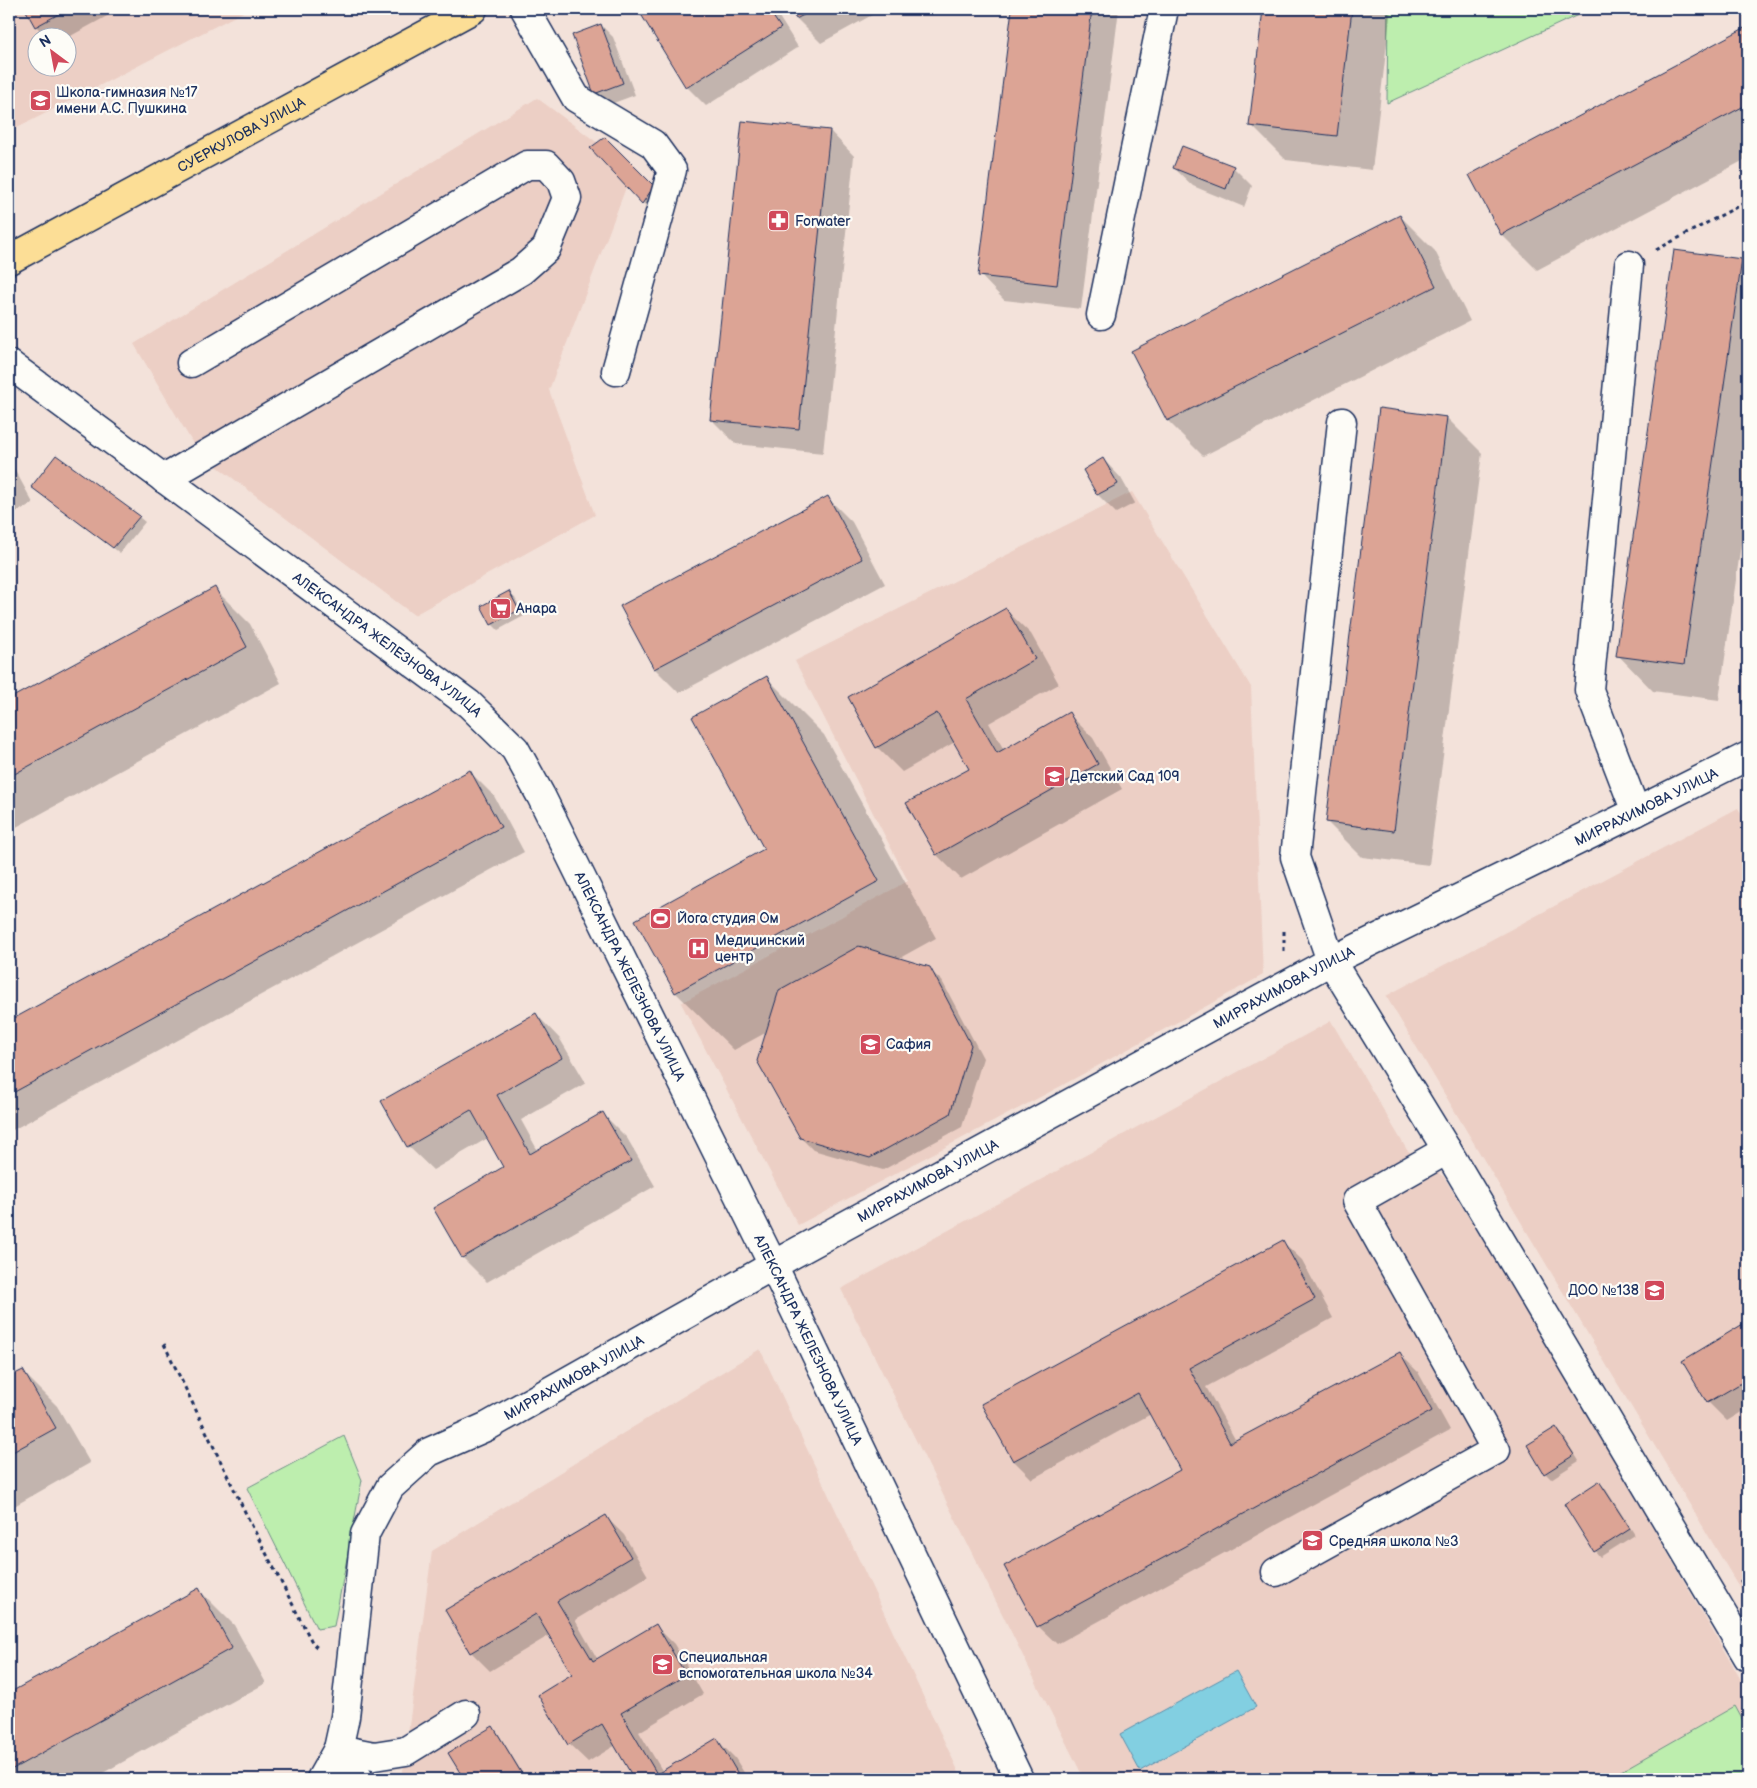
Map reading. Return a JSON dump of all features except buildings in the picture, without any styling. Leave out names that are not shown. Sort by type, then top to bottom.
[{"type":"main road","name":"СУЕРКУЛОВА УЛИЦА","points":[[9,260],[472,9]]},
{"type":"street","points":[[526,9],[576,98],[652,144],[672,170],[616,371]]},
{"type":"street","points":[[1100,316],[1164,9]]},
{"type":"street","points":[[164,479],[521,271],[546,249],[568,198],[561,181],[546,165],[527,165],[191,363]]},
{"type":"street","points":[[1629,265],[1588,690],[1636,812]]},
{"type":"street","name":"АЛЕКСАНДРА ЖЕЛЕЗНОВА УЛИЦА","points":[[9,364],[469,704],[515,749],[542,796],[773,1265],[1019,1779]]},
{"type":"street","points":[[1342,422],[1295,857],[1331,961],[1447,1150],[1748,1657]]},
{"type":"street","name":"МИРРАХИМОВА УЛИЦА","points":[[321,1779],[338,1750],[345,1717],[365,1534],[390,1486],[430,1452],[488,1426],[773,1265],[1331,961],[1636,812],[1745,765]]},
{"type":"street","points":[[1276,1572],[1496,1450],[1357,1201],[1447,1150]]},
{"type":"street","points":[[338,1750],[374,1756],[406,1751],[466,1714]]},
{"type":"street","points":[[338,1750],[359,1779]]},
{"type":"path","points":[[1629,265],[1748,201]]},
{"type":"path","points":[[164,1344],[243,1508],[313,1644],[350,1673]]},
{"type":"shaded area","name":"Школа-гимназия №17 имени А.С. Пушкина","points":[[9,9],[249,9],[9,132]]},
{"type":"shaded area","points":[[537,98],[633,169],[549,390],[595,515],[414,615],[198,452],[134,344]]},
{"type":"shaded area","name":"Детский Сад 109","points":[[1132,492],[1251,687],[1263,975],[1061,1086],[798,1225],[681,1003],[908,881],[795,661]]},
{"type":"shaded area","name":"ДОО №138","points":[[1738,808],[1748,827],[1748,1602],[1386,996]]},
{"type":"shaded area","name":"Средняя школа №3","points":[[1331,1021],[1407,1150],[1444,1177],[1574,1391],[1748,1692],[1748,1779],[1084,1779],[841,1289]]},
{"type":"shaded area","name":"Специальная вспомогательная школа №34","points":[[760,1349],[962,1779],[402,1779],[432,1551]]},
{"type":"green space","points":[[1388,9],[1591,9],[1387,103]]},
{"type":"green space","points":[[344,1436],[362,1480],[334,1626],[317,1629],[247,1488]]},
{"type":"green space","points":[[1735,1706],[1748,1730],[1748,1779],[1607,1779]]},
{"type":"water","points":[[1236,1671],[1256,1707],[1140,1771],[1120,1734]]},
{"type":"place","name":"Школа-гимназия №17 имени А.С. Пушкина","points":[[40,100]]},
{"type":"place","name":"Forwater","points":[[779,221]]},
{"type":"place","name":"Анара","points":[[500,608]]},
{"type":"place","name":"Детский Сад 109","points":[[1054,776]]},
{"type":"place","name":"Йога студия Ом","points":[[661,918]]},
{"type":"place","name":"Медицинский центр","points":[[699,948]]},
{"type":"place","name":"Сафия","points":[[870,1044]]},
{"type":"place","name":"ДОО №138","points":[[1655,1290]]},
{"type":"place","name":"Средняя школа №3","points":[[1313,1541]]},
{"type":"place","name":"Специальная вспомогательная школа №34","points":[[663,1665]]}]
